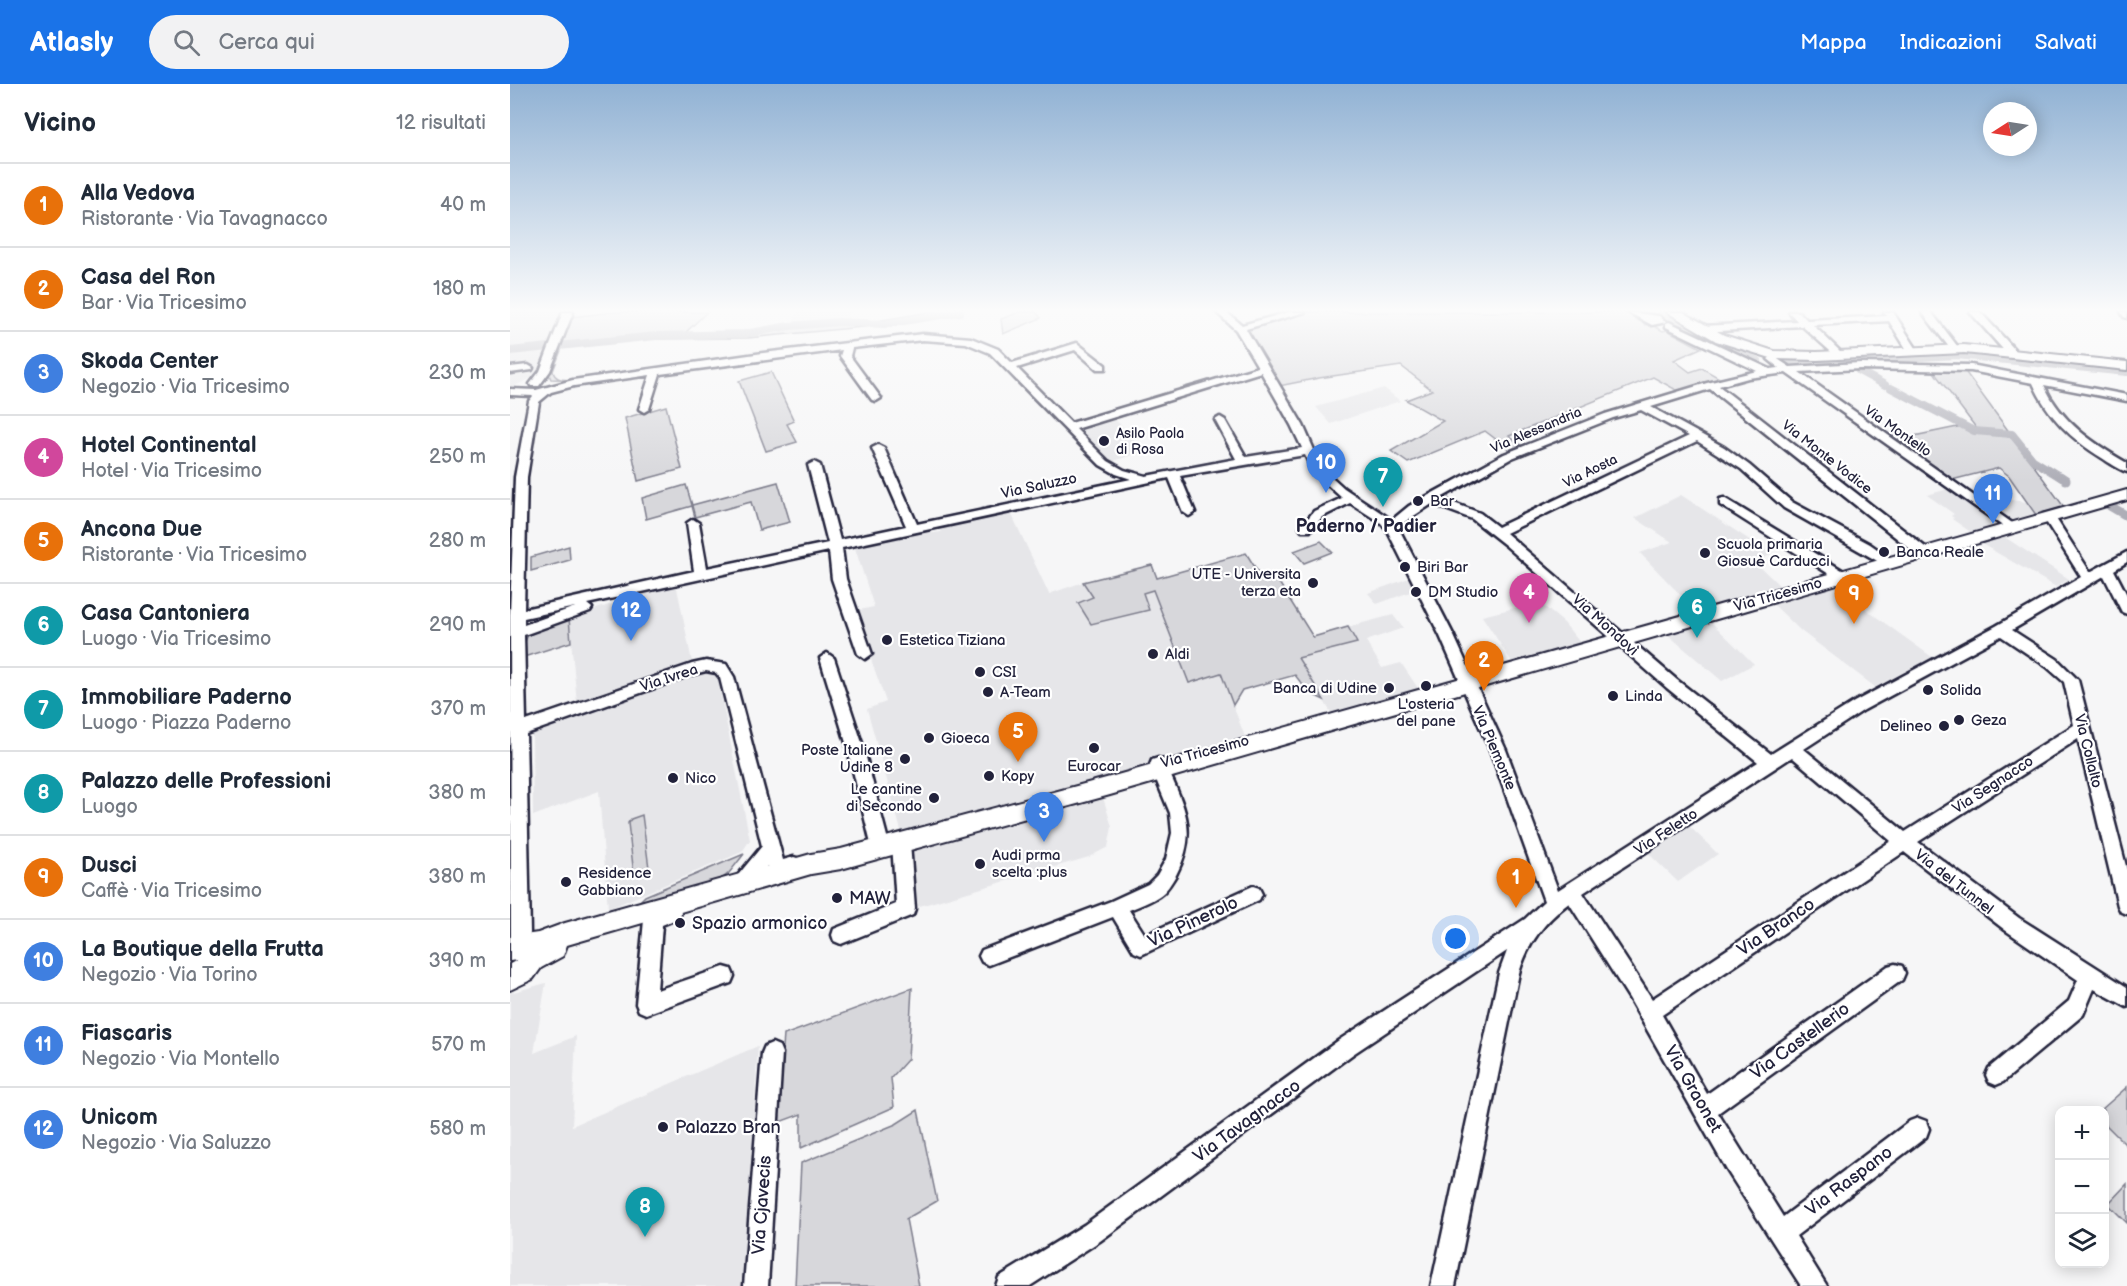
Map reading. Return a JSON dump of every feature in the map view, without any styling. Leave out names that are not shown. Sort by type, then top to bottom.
[{"type":"main road","name":"Via Tricesimo","points":[[522,951],[566,934],[717,891],[1088,792],[1159,768],[1326,724],[2127,495]]},
{"type":"main road","name":"Via Tricesimo","points":[[522,951],[563,944],[654,920],[811,874],[833,860]]},
{"type":"main road","name":"Via Tricesimo","points":[[510,978],[524,970],[522,951]]},
{"type":"street","points":[[511,370],[527,368]]},
{"type":"street","points":[[522,951],[518,623],[514,543],[533,392],[546,368]]},
{"type":"street","points":[[510,391],[533,392],[549,386],[573,382],[677,368]]},
{"type":"street","points":[[854,368],[876,398]]},
{"type":"street","points":[[1012,368],[1099,460],[1110,468],[1147,479]]},
{"type":"street","points":[[1070,427],[1264,368]]},
{"type":"street","points":[[1264,368],[1297,425],[1317,470],[1372,513],[1392,522]]},
{"type":"street","points":[[1758,368],[1764,371]]},
{"type":"street","name":"Via Alessandria","points":[[1392,522],[1508,456],[1574,429],[1747,375],[1764,371],[1821,368]]},
{"type":"street","name":"Via Alessandria","points":[[1972,368],[2121,397]]},
{"type":"street","name":"Via Montello","points":[[1785,370],[2011,528]]},
{"type":"street","points":[[545,371],[549,386]]},
{"type":"street","points":[[644,409],[656,371]]},
{"type":"street","points":[[2036,379],[2049,406],[2065,427],[2127,468]]},
{"type":"street","name":"Via Monte Vodice","points":[[1711,385],[1924,553]]},
{"type":"street","points":[[533,392],[549,386]]},
{"type":"street","points":[[2121,397],[2127,411]]},
{"type":"street","points":[[1642,406],[1720,449],[1745,467],[1788,505],[1866,547],[1888,563]]},
{"type":"street","points":[[1220,420],[1243,461]]},
{"type":"street","name":"Via Aosta","points":[[1498,532],[1696,437]]},
{"type":"street","points":[[878,448],[903,501],[913,529]]},
{"type":"street","name":"Via Saluzzo","points":[[518,623],[671,580],[1147,479],[1291,452],[1308,452]]},
{"type":"street","points":[[814,465],[835,546],[839,579],[865,654]]},
{"type":"street","points":[[1173,474],[1189,512]]},
{"type":"street","points":[[1306,528],[1318,514],[1351,498]]},
{"type":"street","name":"Via Mondovì","points":[[1431,499],[1470,513],[1498,532],[1672,684],[1772,764]]},
{"type":"street","points":[[1724,502],[1842,576]]},
{"type":"street","points":[[2049,517],[2089,580]]},
{"type":"street","name":"Via Piemonte","points":[[1392,522],[1498,750],[1563,897]]},
{"type":"street","points":[[693,523],[701,574]]},
{"type":"street","name":"Via Feletto","points":[[1443,1286],[1509,973],[1516,950],[1530,925],[1563,897],[1859,706],[2125,560]]},
{"type":"street","points":[[2107,569],[2127,609]]},
{"type":"street","name":"Via Collalto","points":[[2001,630],[2052,663],[2066,675],[2073,686],[2127,906]]},
{"type":"street","points":[[827,658],[855,746],[891,846],[906,909],[841,935]]},
{"type":"street","name":"Via Ivrea","points":[[519,730],[692,669],[706,666],[721,668],[727,677],[768,843]]},
{"type":"street","name":"Via Segnacco","points":[[1904,842],[2082,728]]},
{"type":"street","name":"Via del Tunnel","points":[[1794,750],[1904,842],[1997,915],[2090,976],[2127,997]]},
{"type":"street","points":[[989,956],[1118,907],[1159,886],[1167,875],[1178,847],[1180,823],[1159,768]]},
{"type":"street","name":"Via Branco","points":[[1649,1012],[1904,842]]},
{"type":"street","points":[[768,843],[775,864],[780,868],[809,861],[833,860]]},
{"type":"street","points":[[742,884],[768,843]]},
{"type":"street","points":[[717,891],[729,883],[768,843]]},
{"type":"street","name":"Via Tricesimo","points":[[654,920],[729,895],[742,884]]},
{"type":"street","name":"Via Pinerolo","points":[[1118,907],[1141,946],[1253,894]]},
{"type":"street","name":"Via Graonet","points":[[1563,897],[1603,938],[1705,1109],[1815,1286]]},
{"type":"street","points":[[654,920],[646,1004],[724,976]]},
{"type":"street","name":"Via Tavagnacco","points":[[1008,1286],[1092,1233],[1346,1047],[1530,925]]},
{"type":"street","points":[[1485,954],[1500,960],[1509,973]]},
{"type":"street","name":"Via Castellerio","points":[[1705,1109],[1895,974]]},
{"type":"street","points":[[1996,1075],[2076,1008],[2090,976]]},
{"type":"street","name":"Via Cjavecis","points":[[756,1286],[772,1053]]},
{"type":"street","name":"Via Raspano","points":[[1781,1233],[1918,1129]]},
{"type":"shaded area","points":[[510,368],[538,368],[534,377],[510,388]]},
{"type":"shaded area","points":[[550,368],[554,368],[556,376],[573,380],[551,379],[548,372]]},
{"type":"shaded area","points":[[1269,368],[1387,368],[1319,378],[1279,386]]},
{"type":"shaded area","points":[[1404,368],[1685,368],[1690,372],[1702,368],[1721,379],[1678,391],[1653,377],[1509,436],[1521,445],[1510,450],[1485,431],[1408,463],[1391,451],[1443,421],[1406,400],[1432,390]]},
{"type":"shaded area","points":[[1931,368],[1964,370],[2064,507],[2036,515],[2009,476],[1999,468],[1948,481],[1890,441],[1962,426],[1980,433]]},
{"type":"shaded area","points":[[771,372],[794,421],[787,424],[797,442],[766,451],[739,381]]},
{"type":"shaded area","points":[[1384,388],[1400,401],[1331,424],[1316,407]]},
{"type":"shaded area","points":[[666,406],[682,469],[638,481],[625,418]]},
{"type":"shaded area","points":[[1116,420],[1145,451],[1108,463],[1077,429],[1099,421],[1102,424]]},
{"type":"shaded area","points":[[778,482],[790,522],[759,530],[751,502],[695,517],[692,506],[646,519],[642,498],[686,485],[692,505]]},
{"type":"shaded area","points":[[1948,489],[1998,525],[1972,533],[1952,519],[1954,518],[1951,516],[1954,514],[1927,495]]},
{"type":"shaded area","name":"Scuola primaria Giosuè Carducci","points":[[1681,495],[1771,554],[1756,563],[1780,586],[1696,611],[1640,553],[1672,542],[1635,518]]},
{"type":"shaded area","points":[[1971,497],[2027,502],[2036,515],[2007,523]]},
{"type":"shaded area","points":[[1011,513],[1049,594],[1083,582],[1152,565],[1198,679],[1221,673],[1245,737],[902,834],[867,709],[886,702],[854,611],[874,607],[854,545],[926,530],[933,533],[941,532],[944,527]]},
{"type":"shaded area","points":[[2003,536],[2069,579],[2056,587],[1980,543]]},
{"type":"shaded area","points":[[1321,541],[1332,552],[1304,563],[1294,551]]},
{"type":"shaded area","points":[[569,546],[570,560],[531,571],[531,557]]},
{"type":"shaded area","points":[[1246,553],[1261,577],[1273,573],[1313,637],[1348,627],[1357,643],[1298,658],[1324,700],[1309,693],[1295,675],[1242,690],[1233,705],[1221,673],[1189,683],[1153,590],[1143,593],[1149,610],[1091,624],[1078,603],[1093,597],[1083,582],[1152,565],[1157,578]]},
{"type":"shaded area","points":[[1412,577],[1418,589],[1377,604],[1368,593]]},
{"type":"shaded area","points":[[676,583],[692,662],[577,703],[569,618]]},
{"type":"shaded area","points":[[1839,585],[1868,611],[1932,657],[1875,687],[1801,631],[1772,603]]},
{"type":"shaded area","points":[[1539,602],[1564,623],[1582,645],[1514,665],[1482,616]]},
{"type":"shaded area","points":[[1393,615],[1403,628],[1366,641],[1382,668],[1401,663],[1420,691],[1332,714],[1297,658],[1356,643],[1348,627]]},
{"type":"shaded area","points":[[569,618],[571,642],[524,657],[524,644],[528,635]]},
{"type":"shaded area","points":[[1711,622],[1754,664],[1722,681],[1667,634]]},
{"type":"shaded area","points":[[706,673],[714,675],[718,680],[750,840],[742,852],[608,909],[599,791],[533,816],[532,735],[544,728],[693,675]]},
{"type":"shaded area","points":[[1102,794],[1112,827],[1108,847],[1089,857],[913,908],[910,850]]},
{"type":"shaded area","points":[[642,815],[649,868],[634,875],[628,823],[631,819]]},
{"type":"shaded area","points":[[1688,825],[1718,854],[1678,882],[1647,852]]},
{"type":"shaded area","points":[[744,854],[729,873],[719,881],[638,903],[645,896]]},
{"type":"shaded area","points":[[546,983],[534,1053],[576,1036],[572,1126],[758,1046],[744,1286],[510,1286],[510,993]]},
{"type":"shaded area","points":[[912,988],[908,1059],[891,1078],[894,1107],[801,1148],[801,1114],[777,1123],[784,1035]]},
{"type":"shaded area","points":[[2127,1087],[2127,1146],[2109,1128],[2109,1106],[2106,1106]]},
{"type":"shaded area","points":[[918,1110],[937,1201],[906,1219],[919,1286],[795,1286],[801,1163],[896,1124]]},
{"type":"shaded area","points":[[2127,1184],[2127,1223],[2109,1205]]},
{"type":"waterway","points":[[1861,368],[1859,371],[1885,385]]},
{"type":"waterway","points":[[2088,368],[2127,372]]},
{"type":"waterway","points":[[1891,388],[1974,431],[2012,434],[2033,460],[2062,478]]},
{"type":"waterway","points":[[2060,476],[2066,480]]},
{"type":"waterway","points":[[2110,506],[2127,516]]},
{"type":"place","name":"Asilo Paola di Rosa","points":[[1104,441]]},
{"type":"place","name":"La Boutique della Frutta","points":[[1326,493]]},
{"type":"place","name":"Bar","points":[[1418,501]]},
{"type":"place","name":"Immobiliare Paderno","points":[[1383,507]]},
{"type":"place","name":"Fiascaris","points":[[1993,524]]},
{"type":"place","name":"Banca Reale","points":[[1884,552]]},
{"type":"place","name":"Scuola primaria Giosuè Carducci","points":[[1705,553]]},
{"type":"place","name":"Biri Bar","points":[[1405,567]]},
{"type":"place","name":"UTE - Universita terza eta","points":[[1313,583]]},
{"type":"place","name":"DM Studio","points":[[1416,592]]},
{"type":"place","name":"Hotel Continental","points":[[1529,623]]},
{"type":"place","name":"Dusci","points":[[1854,624]]},
{"type":"place","name":"Casa Cantoniera","points":[[1697,638]]},
{"type":"place","name":"Estetica Tiziana","points":[[887,640]]},
{"type":"place","name":"Unicom","points":[[631,641]]},
{"type":"place","name":"Aldi","points":[[1153,654]]},
{"type":"place","name":"CSI","points":[[980,672]]},
{"type":"place","name":"L'osteria del pane","points":[[1426,686]]},
{"type":"place","name":"Banca di Udine","points":[[1389,688]]},
{"type":"place","name":"Solida","points":[[1928,690]]},
{"type":"place","name":"Casa del Ron","points":[[1484,691]]},
{"type":"place","name":"A-Team","points":[[988,692]]},
{"type":"place","name":"Linda","points":[[1613,696]]},
{"type":"place","name":"Geza","points":[[1959,720]]},
{"type":"place","name":"Delineo","points":[[1944,726]]},
{"type":"place","name":"Gioeca","points":[[929,738]]},
{"type":"place","name":"Eurocar","points":[[1094,748]]},
{"type":"place","name":"Poste Italiane Udine 8","points":[[905,759]]},
{"type":"place","name":"Ancona Due","points":[[1018,762]]},
{"type":"place","name":"Kopy","points":[[989,776]]},
{"type":"place","name":"Nico","points":[[673,778]]},
{"type":"place","name":"Le cantine di Secondo","points":[[934,798]]},
{"type":"place","name":"Skoda Center","points":[[1044,842]]},
{"type":"place","name":"Audi prma scelta :plus","points":[[980,864]]},
{"type":"place","name":"Residence Gabbiano","points":[[566,882]]},
{"type":"place","name":"MAW","points":[[837,898]]},
{"type":"place","name":"Alla Vedova","points":[[1516,908]]},
{"type":"place","name":"Spazio armonico","points":[[680,923]]},
{"type":"place","name":"Palazzo Bran","points":[[663,1127]]},
{"type":"place","name":"Palazzo delle Professioni","points":[[645,1237]]},
{"type":"district","name":"Paderno / Padier","points":[[1366,526]]}]
